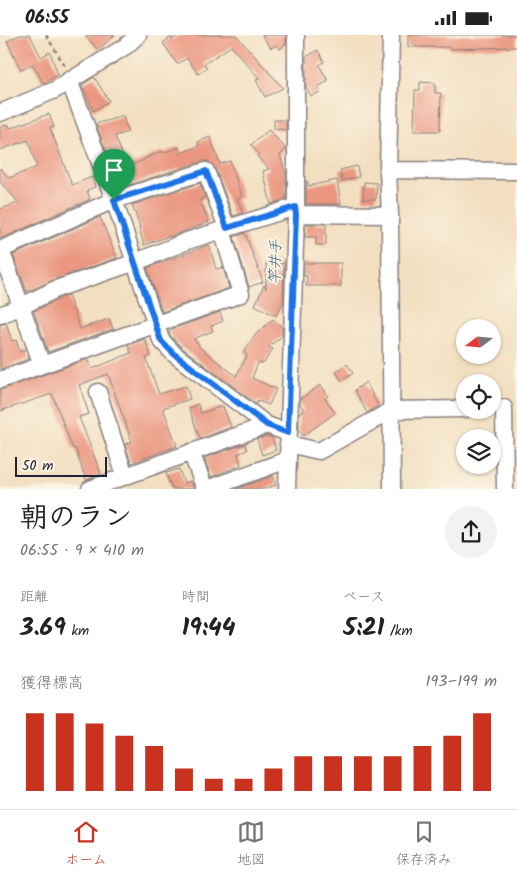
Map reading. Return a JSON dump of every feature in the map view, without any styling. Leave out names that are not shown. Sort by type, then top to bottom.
[{"type":"street","points":[[0,113],[55,90],[126,47],[138,35]]},
{"type":"street","points":[[287,489],[295,211],[296,35]]},
{"type":"street","points":[[391,35],[388,170],[392,489]]},
{"type":"street","points":[[71,79],[136,262],[161,341],[174,354],[267,425],[288,446],[319,451],[392,410],[456,409]]},
{"type":"street","points":[[388,170],[517,171]]},
{"type":"street","points":[[0,380],[241,294],[225,229],[206,171],[114,200],[0,250],[42,365]]},
{"type":"street","points":[[0,315],[56,289],[136,262],[187,241],[295,211],[390,215]]},
{"type":"street","points":[[98,392],[125,476]]},
{"type":"street","points":[[505,408],[505,489]]},
{"type":"street","points":[[90,489],[267,425]]},
{"type":"street","points":[[191,453],[206,489],[288,446]]},
{"type":"path","points":[[46,35],[71,79]]},
{"type":"building","points":[[19,35],[30,35],[41,57],[50,52],[58,75],[43,83],[33,64],[21,70],[7,41]]},
{"type":"building","points":[[85,35],[115,35],[98,50]]},
{"type":"building","points":[[179,35],[236,35],[283,88],[265,97],[256,80],[259,78],[231,46],[204,64],[207,68],[198,74],[187,58],[177,64],[163,43],[171,37],[172,40]]},
{"type":"building","points":[[262,35],[286,35],[286,43],[280,49],[277,45],[271,48]]},
{"type":"building","points":[[408,35],[517,35],[517,47],[449,49],[449,47],[408,47]]},
{"type":"building","points":[[318,50],[324,62],[319,65],[328,81],[318,87],[320,92],[311,96],[306,87],[306,57]]},
{"type":"building","points":[[94,77],[109,101],[93,111],[82,85]]},
{"type":"building","points":[[420,82],[435,83],[435,93],[441,93],[440,131],[414,131],[415,90],[420,90]]},
{"type":"building","points":[[49,114],[54,127],[50,128],[72,185],[92,177],[95,187],[87,190],[90,199],[0,239],[0,209],[19,203],[0,182],[0,168],[9,178],[37,167],[28,140],[0,150],[0,127],[8,124],[10,128]]},
{"type":"building","points":[[123,116],[128,132],[115,136],[123,156],[110,161],[96,124]]},
{"type":"building","points":[[274,120],[286,120],[286,130],[274,129]]},
{"type":"building","points":[[269,130],[286,149],[280,155],[286,174],[286,199],[271,204],[263,171],[269,169],[257,156],[259,154],[251,145]]},
{"type":"building","points":[[210,137],[220,164],[230,161],[242,197],[237,199],[243,213],[233,216],[215,168],[208,161],[126,186],[120,169],[162,151],[163,153],[179,147],[181,153],[199,146],[198,142]]},
{"type":"building","points":[[357,166],[359,177],[342,181],[340,170]]},
{"type":"building","points":[[337,180],[341,204],[306,204],[306,181],[308,186]]},
{"type":"building","points":[[364,182],[377,183],[376,199],[363,199]]},
{"type":"building","points":[[200,183],[205,198],[200,200],[209,222],[144,245],[132,205]]},
{"type":"building","points":[[100,217],[117,258],[53,280],[27,292],[13,255]]},
{"type":"building","points":[[306,224],[326,224],[326,245],[316,245],[316,237],[305,237]]},
{"type":"building","points":[[245,233],[263,282],[249,287],[234,237]]},
{"type":"building","points":[[209,245],[216,269],[223,267],[229,288],[162,312],[147,268]]},
{"type":"building","points":[[266,263],[284,263],[283,303],[276,316],[255,305],[264,285],[266,289]]},
{"type":"building","points":[[304,263],[341,263],[341,286],[306,286],[307,276],[304,276]]},
{"type":"building","points":[[68,295],[80,329],[109,319],[113,329],[48,352],[34,311]]},
{"type":"building","points":[[220,312],[223,321],[211,326],[213,331],[193,339],[199,344],[198,346],[236,376],[247,356],[244,352],[255,335],[273,319],[282,327],[282,336],[268,347],[273,349],[264,363],[258,363],[252,378],[276,389],[269,405],[258,401],[256,404],[181,347],[170,335],[169,330]]},
{"type":"building","points":[[6,323],[12,341],[16,340],[20,352],[26,349],[29,359],[0,369],[0,325]]},
{"type":"building","points":[[145,339],[151,356],[146,358],[159,394],[186,386],[190,399],[163,408],[177,446],[131,463],[125,444],[132,442],[108,374],[79,385],[89,414],[79,417],[101,474],[86,480],[75,448],[73,449],[52,394],[0,411],[0,390],[88,359],[92,369],[131,353],[128,345]]},
{"type":"building","points":[[347,364],[353,373],[342,381],[336,372]]},
{"type":"building","points":[[366,382],[378,406],[367,413],[355,390]]},
{"type":"building","points":[[321,385],[328,396],[325,398],[335,413],[303,436],[299,429],[299,413],[304,410],[300,404],[300,399]]},
{"type":"building","points":[[198,404],[201,413],[223,406],[231,427],[200,439],[189,408]]},
{"type":"building","points":[[267,436],[272,438],[276,450],[262,455],[257,439]]},
{"type":"building","points":[[245,444],[247,450],[238,454],[241,465],[211,477],[204,458]]},
{"type":"building","points":[[179,469],[184,483],[191,481],[194,489],[172,489],[166,473]]},
{"type":"building","points":[[273,476],[276,485],[264,489],[236,489]]},
{"type":"route","points":[[206,171],[227,228],[295,207],[288,433],[267,425],[174,354],[161,341],[114,200],[206,171]]},
{"type":"water label","name":"竿井手","points":[[276,262]]}]
